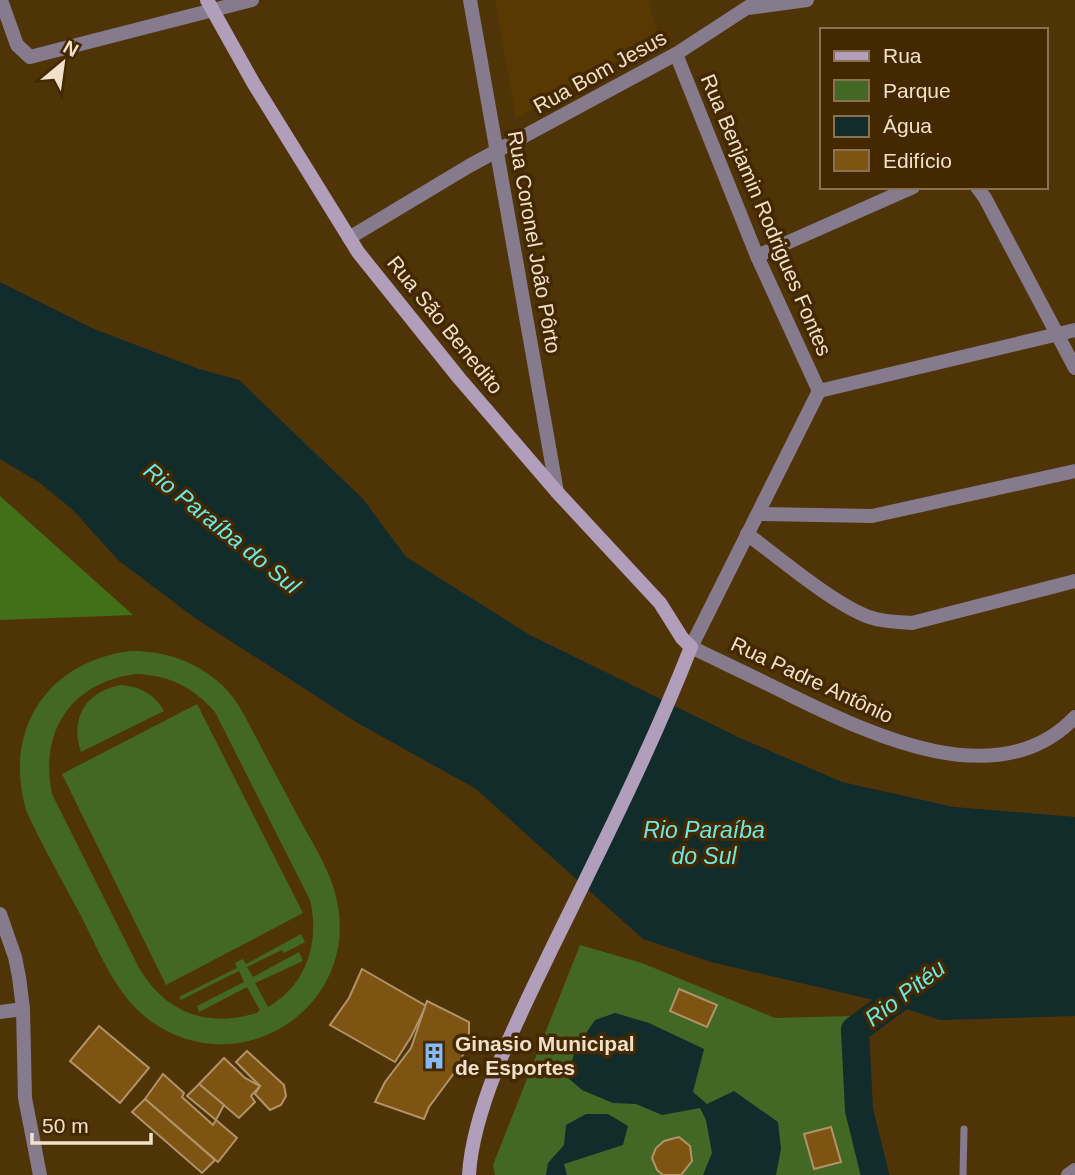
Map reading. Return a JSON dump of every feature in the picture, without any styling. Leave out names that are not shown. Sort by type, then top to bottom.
[{"type":"main road","name":"Rua São Benedito","points":[[210,5],[254,84],[349,238],[459,378],[557,492],[660,603],[682,638],[691,646]]},
{"type":"main road","points":[[469,1175],[471,1148],[499,1064],[671,697],[691,646]]},
{"type":"street","points":[[1,0],[17,45],[30,57],[210,5],[252,0]]},
{"type":"street","name":"Rua Coronel João Pôrto","points":[[470,0],[557,492]]},
{"type":"street","name":"Rua Bom Jesus","points":[[349,238],[469,166],[496,154],[676,54],[742,4],[759,0]]},
{"type":"street","points":[[742,4],[807,0]]},
{"type":"street","name":"Rua Benjamin Rodrigues Fontes","points":[[676,54],[757,256],[819,391]]},
{"type":"street","points":[[757,256],[908,189]]},
{"type":"street","points":[[981,192],[1075,368]]},
{"type":"street","points":[[691,646],[819,391],[1075,330]]},
{"type":"street","points":[[758,514],[872,516],[1075,471]]},
{"type":"street","points":[[747,534],[832,596],[868,617],[887,621],[912,623],[1075,581]]},
{"type":"street","name":"Rua Padre Antônio","points":[[691,646],[855,727],[939,753],[987,755],[1008,752],[1050,738],[1075,717]]},
{"type":"street","points":[[0,914],[15,957],[23,1009],[25,1098],[40,1175]]},
{"type":"street","points":[[0,1012],[23,1009]]},
{"type":"street","points":[[1068,1175],[1075,1170]]},
{"type":"lane","points":[[963,1175],[964,1129]]},
{"type":"shaded area","points":[[495,0],[648,0],[658,36],[516,119]]},
{"type":"green space","points":[[0,496],[133,615],[0,620]]},
{"type":"green space","points":[[130,651],[168,655],[202,670],[222,685],[243,712],[327,870],[340,920],[339,944],[333,966],[313,1001],[293,1020],[269,1034],[250,1041],[210,1044],[173,1034],[140,1012],[119,988],[107,967],[26,810],[20,781],[21,753],[27,727],[38,705],[55,685],[76,669],[101,658]],"holes":[[[135,674],[180,684],[215,712],[310,900],[313,931],[307,961],[292,987],[281,998],[268,1007],[255,983],[303,961],[299,952],[253,977],[247,967],[305,942],[301,934],[246,964],[243,959],[235,963],[237,968],[179,997],[181,1000],[239,971],[244,982],[197,1006],[199,1012],[247,987],[260,1010],[257,1013],[221,1019],[204,1017],[189,1013],[162,996],[139,968],[52,794],[50,750],[65,714],[77,699],[93,688],[113,679]]]},
{"type":"green space","points":[[122,685],[146,692],[164,711],[81,752],[77,728],[84,708],[90,699],[99,693]]},
{"type":"green space","points":[[197,704],[303,913],[166,985],[62,774]]},
{"type":"green space","points":[[580,945],[642,963],[775,1018],[851,1016],[857,1079],[869,1123],[868,1175],[495,1175],[493,1165]]},
{"type":"water","name":"Rio Paraíba do Sul","points":[[0,282],[94,329],[199,369],[239,380],[363,499],[406,557],[530,635],[740,738],[842,782],[954,807],[1075,817],[1075,1016],[940,1020],[891,1004],[711,962],[643,939],[476,789],[356,722],[195,618],[118,560],[73,510],[40,483],[0,459]]},
{"type":"water","points":[[615,1013],[649,1023],[704,1049],[693,1092],[707,1104],[734,1091],[778,1122],[781,1149],[776,1175],[703,1175],[712,1153],[706,1120],[700,1108],[662,1115],[636,1104],[613,1103],[582,1090],[567,1077],[576,1048],[595,1020]]},
{"type":"water","points":[[586,1114],[608,1114],[628,1126],[623,1145],[564,1164],[567,1175],[546,1175],[548,1163],[564,1145],[566,1125]]},
{"type":"building","points":[[362,969],[426,1006],[395,1062],[330,1025],[349,998]]},
{"type":"building","points":[[679,989],[717,1005],[707,1027],[670,1011]]},
{"type":"building","name":"Ginasio Municipal de Esportes","points":[[427,1001],[469,1022],[469,1033],[460,1065],[429,1107],[424,1119],[375,1102],[385,1082],[411,1048]]},
{"type":"building","points":[[99,1026],[149,1068],[120,1103],[70,1061]]},
{"type":"building","points":[[247,1051],[284,1085],[286,1096],[281,1105],[270,1110],[255,1094],[260,1086],[236,1062]]},
{"type":"building","points":[[224,1058],[245,1078],[260,1086],[251,1096],[255,1102],[239,1118],[199,1084]]},
{"type":"building","points":[[163,1074],[184,1093],[182,1097],[213,1125],[216,1120],[237,1138],[218,1162],[145,1099]]},
{"type":"building","points":[[199,1084],[224,1105],[216,1120],[187,1096]]},
{"type":"building","points":[[145,1099],[215,1160],[202,1173],[132,1112]]},
{"type":"building","points":[[831,1127],[841,1162],[814,1169],[804,1134]]},
{"type":"building","points":[[679,1137],[690,1146],[692,1161],[681,1175],[663,1175],[657,1170],[652,1158],[656,1148],[664,1141]]},
{"type":"waterway","name":"Rio Pitéu","points":[[875,1175],[859,1110],[855,1030],[920,982]]},
{"type":"place","name":"Ginasio Municipal de Esportes","points":[[434,1056]]}]
